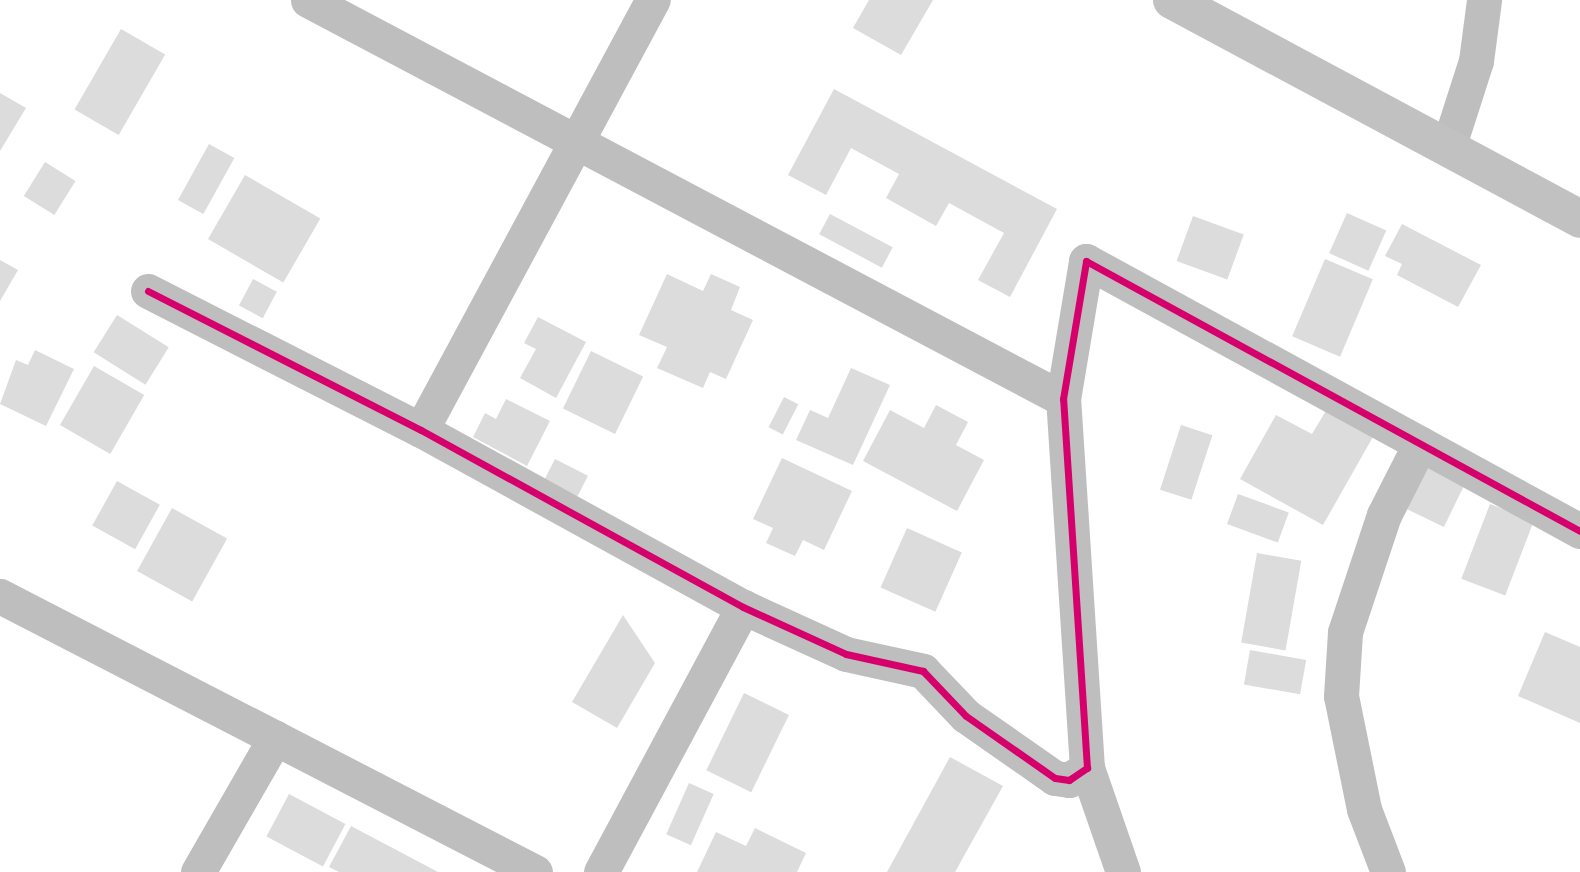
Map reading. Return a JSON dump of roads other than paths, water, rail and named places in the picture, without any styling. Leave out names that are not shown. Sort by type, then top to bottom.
[{"type":"street","points":[[308,0],[1063,398]]},
{"type":"street","points":[[421,430],[653,0]]},
{"type":"street","points":[[1172,0],[1580,219]]},
{"type":"street","points":[[1448,148],[1476,61],[1484,0]]},
{"type":"street","points":[[1124,872],[1087,768],[1063,398],[1086,261],[1580,531]]},
{"type":"street","points":[[148,291],[421,430],[743,607],[846,654],[923,671],[966,716],[1055,778],[1069,780],[1087,768]]},
{"type":"street","points":[[1388,872],[1364,809],[1341,696],[1345,632],[1384,515],[1420,444]]},
{"type":"street","points":[[0,596],[536,872]]},
{"type":"street","points":[[601,872],[743,607]]},
{"type":"street","points":[[198,872],[275,738]]}]
